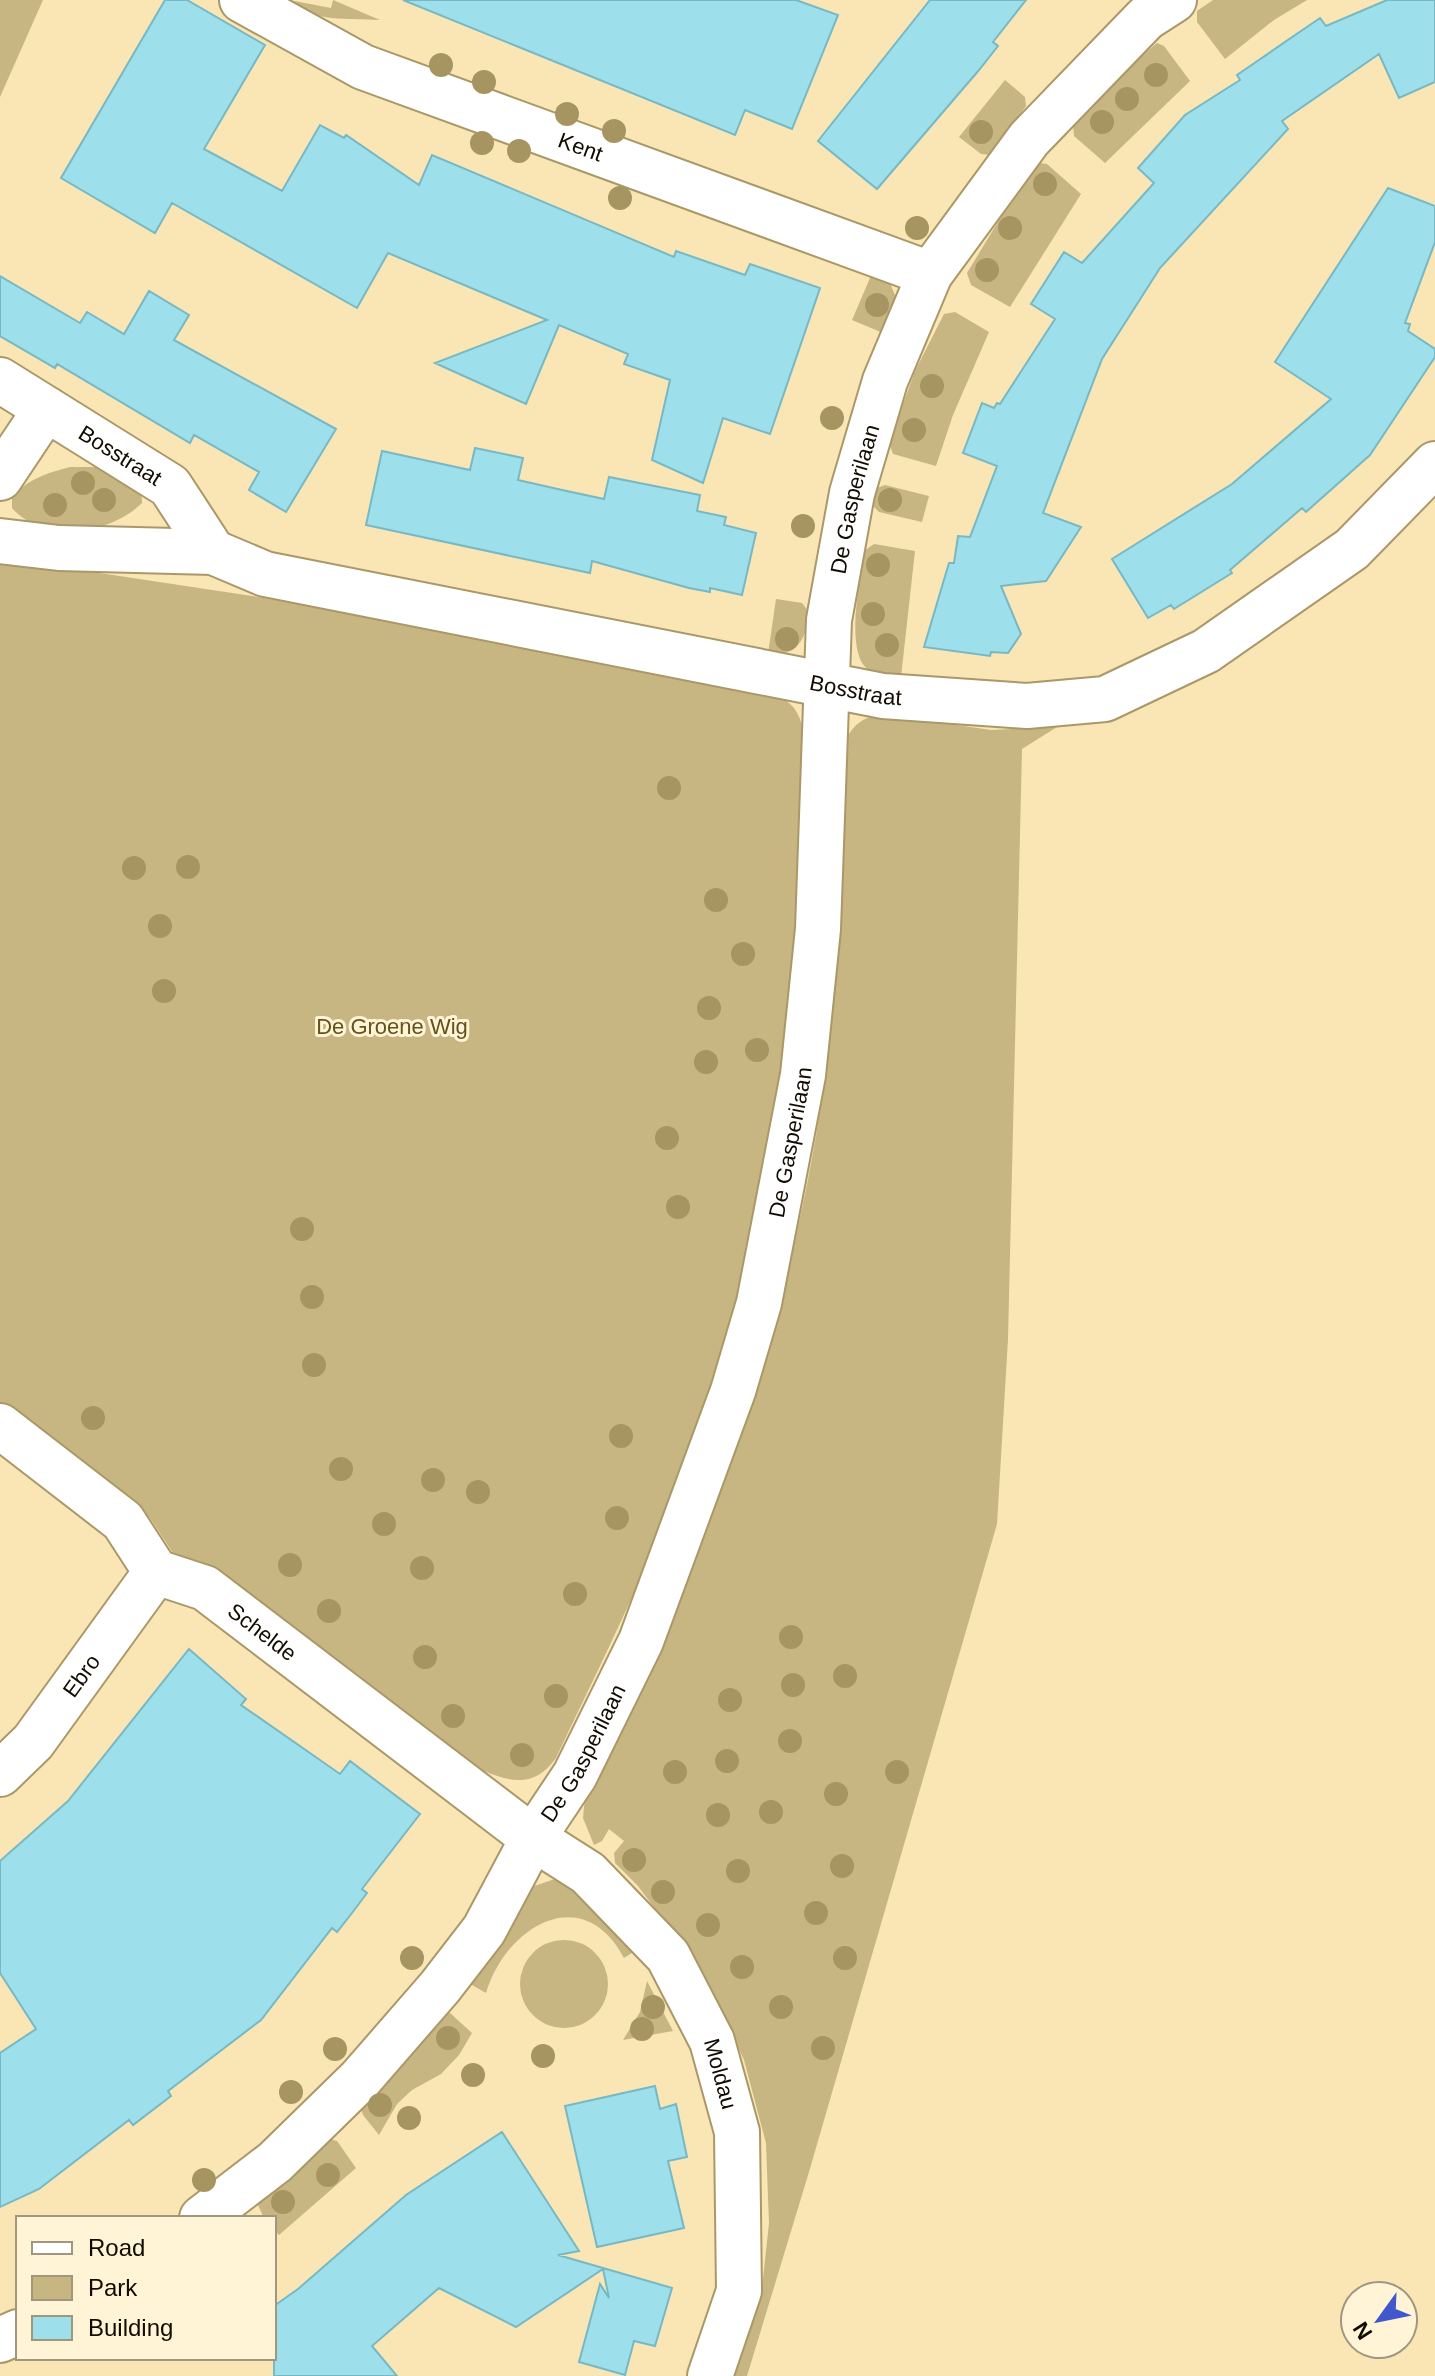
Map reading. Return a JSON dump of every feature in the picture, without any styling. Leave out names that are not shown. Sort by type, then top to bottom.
[{"type":"street","name":"Kent","points":[[242,0],[363,67],[930,274]]},
{"type":"street","name":"De Gasperilaan","points":[[205,2216],[275,2162],[360,2079],[440,1987],[484,1930],[533,1838],[575,1775],[641,1641],[733,1391],[759,1303],[805,1060],[818,929],[829,620],[852,493],[885,381],[930,274],[1029,139],[1149,6]]},
{"type":"street","name":"Bosstraat","points":[[0,380],[170,486],[213,552]]},
{"type":"street","points":[[0,478],[46,409]]},
{"type":"street","name":"Bosstraat","points":[[0,541],[59,548],[213,552],[265,574],[883,696],[1027,706],[1105,699],[1206,651],[1352,549],[1435,464]]},
{"type":"street","points":[[0,1426],[123,1521],[156,1572]]},
{"type":"street","name":"Schelde","points":[[156,1572],[205,1588],[533,1838]]},
{"type":"street","name":"Ebro","points":[[0,1774],[33,1742],[156,1572]]},
{"type":"street","name":"Moldau","points":[[533,1838],[588,1873],[627,1910],[668,1956],[712,2041],[737,2132],[739,2291],[710,2376]]},
{"type":"green space","points":[[0,0],[43,0],[0,97]]},
{"type":"green space","points":[[289,0],[331,8],[333,0],[380,20],[319,16],[307,13]]},
{"type":"green space","points":[[1213,0],[1307,0],[1274,20],[1225,59],[1197,22],[1197,11]]},
{"type":"green space","points":[[1157,43],[1164,46],[1190,81],[1105,163],[1074,136],[1073,125],[1125,70]]},
{"type":"green space","points":[[1005,80],[1025,97],[1026,106],[991,155],[981,154],[959,137]]},
{"type":"green space","points":[[1040,163],[1047,164],[1081,194],[1010,307],[971,285],[967,273],[1010,202]]},
{"type":"green space","points":[[873,271],[887,276],[897,300],[883,333],[852,320]]},
{"type":"green space","points":[[955,312],[989,332],[953,415],[936,466],[893,454],[889,443],[915,371],[944,314]]},
{"type":"green space","points":[[70,467],[106,467],[141,487],[142,503],[113,522],[77,531],[42,527],[26,520],[12,508],[12,498],[31,481]]},
{"type":"green space","points":[[885,485],[929,496],[922,522],[879,512],[873,506],[877,488]]},
{"type":"green space","points":[[874,544],[915,551],[901,677],[870,671],[857,649],[857,597],[864,551]]},
{"type":"green space","name":"De Groene Wig","points":[[0,558],[252,596],[739,686],[783,699],[800,718],[805,757],[792,982],[768,1154],[730,1324],[705,1407],[650,1557],[556,1758],[532,1778],[514,1780],[484,1771],[215,1567],[173,1553],[150,1518],[0,1404]]},
{"type":"green space","points":[[776,599],[802,603],[809,612],[808,621],[803,637],[794,649],[768,654]]},
{"type":"green space","points":[[882,714],[991,730],[1057,727],[1022,749],[1008,1339],[997,1524],[747,2376],[733,2376],[762,2288],[769,2223],[766,2143],[744,2060],[704,1974],[638,1886],[615,1863],[614,1853],[624,1841],[609,1829],[602,1841],[594,1845],[583,1818],[585,1797],[649,1669],[712,1513],[780,1300],[798,1228],[824,1083],[836,954],[846,739],[861,722]]},
{"type":"green space","points":[[555,1879],[567,1880],[638,1949],[624,1958],[607,1934],[588,1921],[568,1917],[547,1921],[510,1948],[496,1969],[486,1993],[472,1985],[470,1979],[527,1893],[534,1886]]},
{"type":"green space","points":[[564,1940],[581,1943],[595,1953],[605,1967],[608,1984],[605,2001],[595,2015],[581,2025],[564,2028],[547,2025],[533,2015],[523,2001],[520,1984],[523,1967],[533,1953],[547,1943]]},
{"type":"green space","points":[[647,1981],[673,2031],[623,2040],[640,2012]]},
{"type":"green space","points":[[450,2013],[472,2033],[459,2055],[441,2074],[412,2090],[397,2104],[379,2135],[361,2108],[443,2014]]},
{"type":"green space","points":[[330,2139],[337,2141],[356,2168],[279,2235],[276,2232],[276,2216],[263,2216],[257,2203]]},
{"type":"building","points":[[165,0],[187,0],[265,45],[204,149],[282,191],[320,125],[344,138],[346,135],[419,185],[432,155],[674,257],[676,251],[745,275],[750,264],[820,288],[770,434],[723,418],[703,483],[652,460],[670,380],[624,364],[628,354],[559,325],[526,404],[435,363],[547,320],[388,253],[357,308],[172,203],[155,233],[61,178]]},
{"type":"building","points":[[403,0],[796,0],[838,15],[792,129],[745,110],[735,135]]},
{"type":"building","points":[[930,0],[1026,0],[993,42],[998,46],[877,189],[818,141]]},
{"type":"building","points":[[1387,0],[1435,0],[1435,82],[1399,98],[1379,54],[1282,121],[1288,129],[1160,268],[1102,359],[1043,513],[1081,527],[1046,581],[1001,586],[1021,634],[1008,653],[991,652],[990,656],[924,647],[949,563],[954,563],[958,536],[970,537],[997,466],[963,453],[982,403],[994,408],[997,403],[1000,404],[1055,319],[1031,304],[1064,252],[1082,263],[1154,183],[1138,168],[1185,115],[1240,80],[1237,75],[1320,18],[1326,26]]},
{"type":"building","points":[[1388,188],[1435,206],[1435,242],[1405,323],[1410,324],[1408,331],[1435,349],[1435,357],[1370,455],[1306,512],[1302,508],[1230,570],[1232,573],[1174,609],[1171,605],[1148,618],[1112,559],[1232,484],[1331,399],[1275,362]]},
{"type":"building","points":[[0,276],[80,323],[87,312],[124,334],[149,291],[189,315],[174,340],[336,429],[286,512],[249,490],[259,472],[194,435],[190,443],[57,364],[55,368],[0,336]]},
{"type":"building","points":[[475,448],[523,458],[518,480],[604,499],[609,477],[700,495],[697,511],[726,517],[724,525],[756,533],[742,595],[710,588],[710,592],[689,588],[592,561],[590,573],[366,525],[382,451],[470,470]]},
{"type":"building","points":[[189,1649],[246,1699],[241,1705],[340,1774],[350,1761],[420,1814],[362,1889],[367,1893],[352,1913],[337,1932],[332,1928],[261,2020],[168,2091],[171,2096],[133,2125],[129,2120],[39,2189],[0,2207],[0,2053],[36,2029],[0,1973],[0,1861],[68,1801]]},
{"type":"building","points":[[655,2086],[660,2109],[676,2104],[687,2157],[668,2161],[684,2228],[597,2247],[565,2106]]},
{"type":"building","points":[[502,2132],[579,2251],[558,2255],[672,2288],[655,2346],[634,2341],[625,2375],[579,2362],[600,2284],[609,2298],[603,2269],[516,2327],[439,2288],[372,2346],[397,2376],[274,2376],[276,2305],[406,2195]]}]
